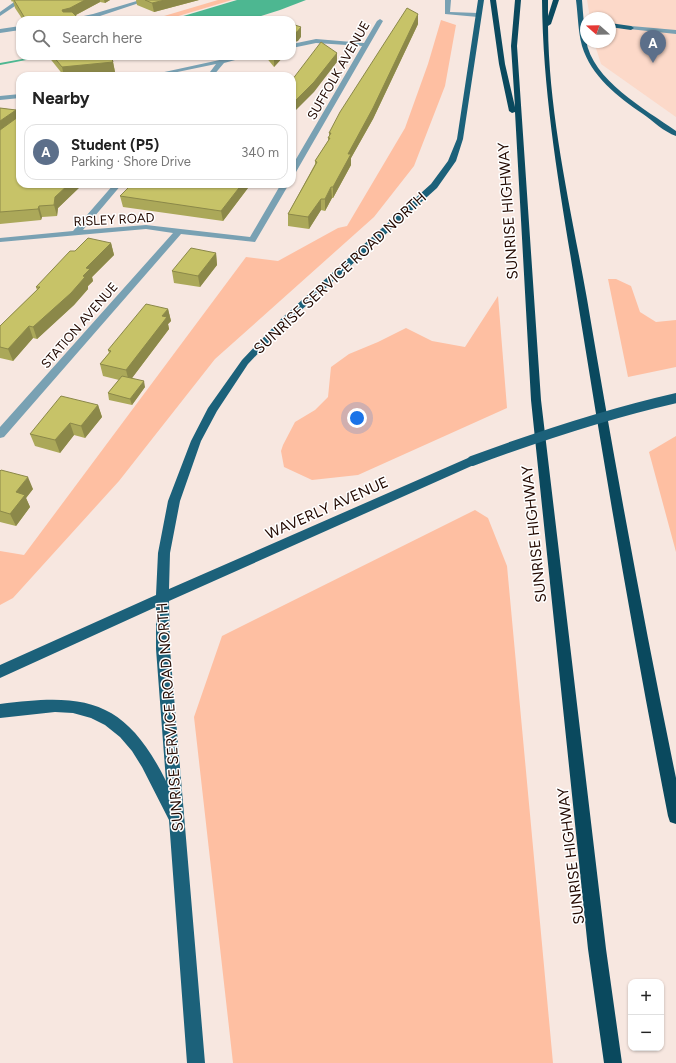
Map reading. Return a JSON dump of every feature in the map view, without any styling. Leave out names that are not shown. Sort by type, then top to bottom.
[{"type":"highway","points":[[493,0],[502,64],[519,145]]},
{"type":"highway","name":"SUNRISE HIGHWAY","points":[[518,0],[514,46],[536,400],[597,949],[613,1063]]},
{"type":"highway","points":[[545,0],[545,33],[557,143],[602,423],[629,576],[676,816]]},
{"type":"highway","points":[[545,33],[556,0]]},
{"type":"main road","name":"SUNRISE SERVICE ROAD NORTH","points":[[196,1063],[163,649],[162,598],[164,553],[174,501],[196,441],[212,410],[227,386],[245,362],[262,342],[285,320],[426,194],[444,174],[452,161],[457,150],[462,125],[481,0]]},
{"type":"main road","points":[[579,0],[582,12]]},
{"type":"main road","points":[[616,26],[632,28]]},
{"type":"main road","points":[[616,28],[632,28]]},
{"type":"main road","points":[[586,48],[587,54],[600,74],[619,92],[676,134]]},
{"type":"main road","points":[[587,54],[588,48]]},
{"type":"main road","name":"WAVERLY AVENUE","points":[[0,672],[162,598],[472,461],[526,440],[590,420],[676,398]]},
{"type":"main road","points":[[0,711],[54,705],[92,711],[114,722],[137,745],[148,762],[177,821]]},
{"type":"street","points":[[0,14],[21,0]]},
{"type":"street","points":[[94,16],[145,0]]},
{"type":"street","points":[[448,0],[447,12],[478,15]]},
{"type":"street","name":"SUFFOLK AVENUE","points":[[296,165],[380,21]]},
{"type":"street","points":[[632,28],[676,32]]},
{"type":"street","points":[[0,31],[16,29]]},
{"type":"street","points":[[296,45],[316,41],[366,45]]},
{"type":"street","points":[[170,72],[230,60]]},
{"type":"street","points":[[213,72],[221,62]]},
{"type":"street","points":[[0,98],[16,96]]},
{"type":"street","points":[[76,233],[115,188]]},
{"type":"street","name":"RISLEY ROAD","points":[[0,240],[146,228],[252,240],[283,188]]},
{"type":"street","name":"STATION AVENUE","points":[[0,434],[178,232]]},
{"type":"shaded area","points":[[218,0],[232,0],[178,16],[164,16]]},
{"type":"shaded area","points":[[237,0],[306,0],[261,16],[183,16]]},
{"type":"shaded area","points":[[587,0],[676,0],[676,117],[601,64],[596,48],[616,48],[616,12],[589,12]]},
{"type":"shaded area","points":[[441,20],[456,25],[445,86],[414,166],[374,217],[215,359],[119,481],[13,598],[0,605],[0,551],[24,555],[246,257],[278,261],[338,228],[347,226],[405,128],[428,64]]},
{"type":"shaded area","points":[[608,279],[616,279],[631,286],[640,312],[656,322],[676,320],[676,367],[628,377]]},
{"type":"shaded area","points":[[498,296],[507,408],[358,475],[312,480],[284,467],[281,451],[283,445],[295,422],[315,410],[328,397],[331,367],[349,354],[406,328],[432,341],[465,347]]},
{"type":"shaded area","points":[[676,436],[676,552],[649,452]]},
{"type":"shaded area","points":[[475,510],[488,518],[507,566],[553,1063],[233,1063],[194,717],[222,636]]},
{"type":"building","points":[[14,0],[85,0],[70,8],[62,10],[63,12],[72,12],[76,16],[24,16]]},
{"type":"building","points":[[145,0],[165,0],[152,3]]},
{"type":"building","points":[[407,8],[418,14],[373,108],[348,154],[351,154],[333,187],[331,187],[325,199],[321,199],[308,217],[288,214],[317,162],[315,161],[330,138],[328,138],[331,133],[329,133],[340,112]]},
{"type":"building","points":[[296,25],[301,27],[296,32]]},
{"type":"building","points":[[321,42],[337,53],[314,82],[296,100],[296,75]]},
{"type":"building","points":[[56,60],[112,60],[113,62],[62,67]]},
{"type":"building","points":[[0,108],[16,110],[0,121]]},
{"type":"building","points":[[16,118],[16,188],[65,188],[55,197],[54,205],[39,206],[38,209],[0,212],[0,130]]},
{"type":"building","points":[[128,188],[239,188],[221,211],[120,196]]},
{"type":"building","points":[[88,238],[111,243],[86,268],[90,269],[71,293],[33,327],[29,326],[8,349],[0,347],[0,326],[40,287],[36,287],[70,251],[75,251]]},
{"type":"building","points":[[191,248],[216,253],[198,276],[172,271]]},
{"type":"building","points":[[146,304],[168,309],[162,316],[167,317],[126,370],[100,364],[111,351],[108,350]]},
{"type":"building","points":[[122,376],[144,381],[130,399],[108,393]]},
{"type":"building","points":[[61,396],[98,405],[81,426],[70,423],[55,440],[30,434]]},
{"type":"building","points":[[1,470],[28,477],[16,492],[25,495],[10,514],[0,511]]},
{"type":"waterway","points":[[0,64],[22,60]]},
{"type":"place","name":"Student (P5)","points":[[653,63]]}]
